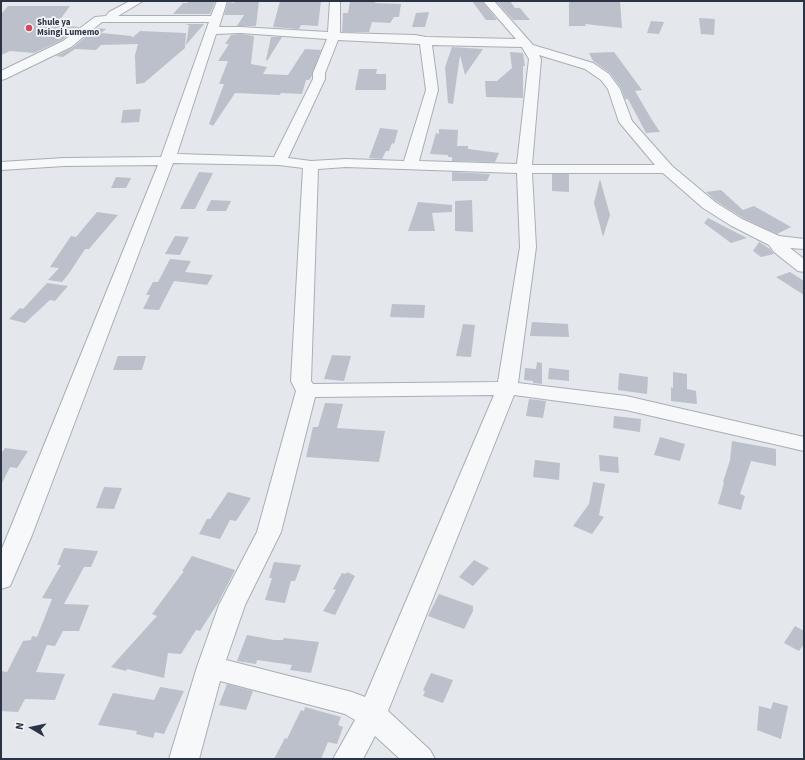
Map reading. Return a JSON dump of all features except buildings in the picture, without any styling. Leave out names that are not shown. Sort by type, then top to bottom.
[{"type":"street","points":[[109,19],[113,14],[138,1]]},
{"type":"street","points":[[1,579],[20,535],[166,161],[222,1]]},
{"type":"street","points":[[279,161],[319,79],[319,73],[334,35],[334,1]]},
{"type":"street","points":[[348,759],[372,715],[506,388],[528,247],[524,169],[535,59],[520,36],[488,1]]},
{"type":"street","points":[[1,76],[66,44],[99,19],[214,25],[240,30],[287,34],[527,45],[589,66],[605,77],[614,89],[626,122],[668,169],[709,205],[736,222],[775,241],[804,244]]},
{"type":"street","points":[[410,165],[432,90],[426,41]]},
{"type":"street","points":[[1,166],[64,162],[166,161],[168,159],[184,158],[279,161],[311,165],[346,162],[524,169],[668,169]]},
{"type":"street","points":[[184,759],[210,667],[232,605],[269,532],[306,392],[301,381],[311,165]]},
{"type":"street","points":[[775,241],[780,248],[804,267]]},
{"type":"street","points":[[306,392],[506,388],[626,403],[804,444]]},
{"type":"street","points":[[210,667],[352,704],[372,715],[420,759]]},
{"type":"place","name":"Shule ya Msingi Lumemo","points":[[29,28]]}]
